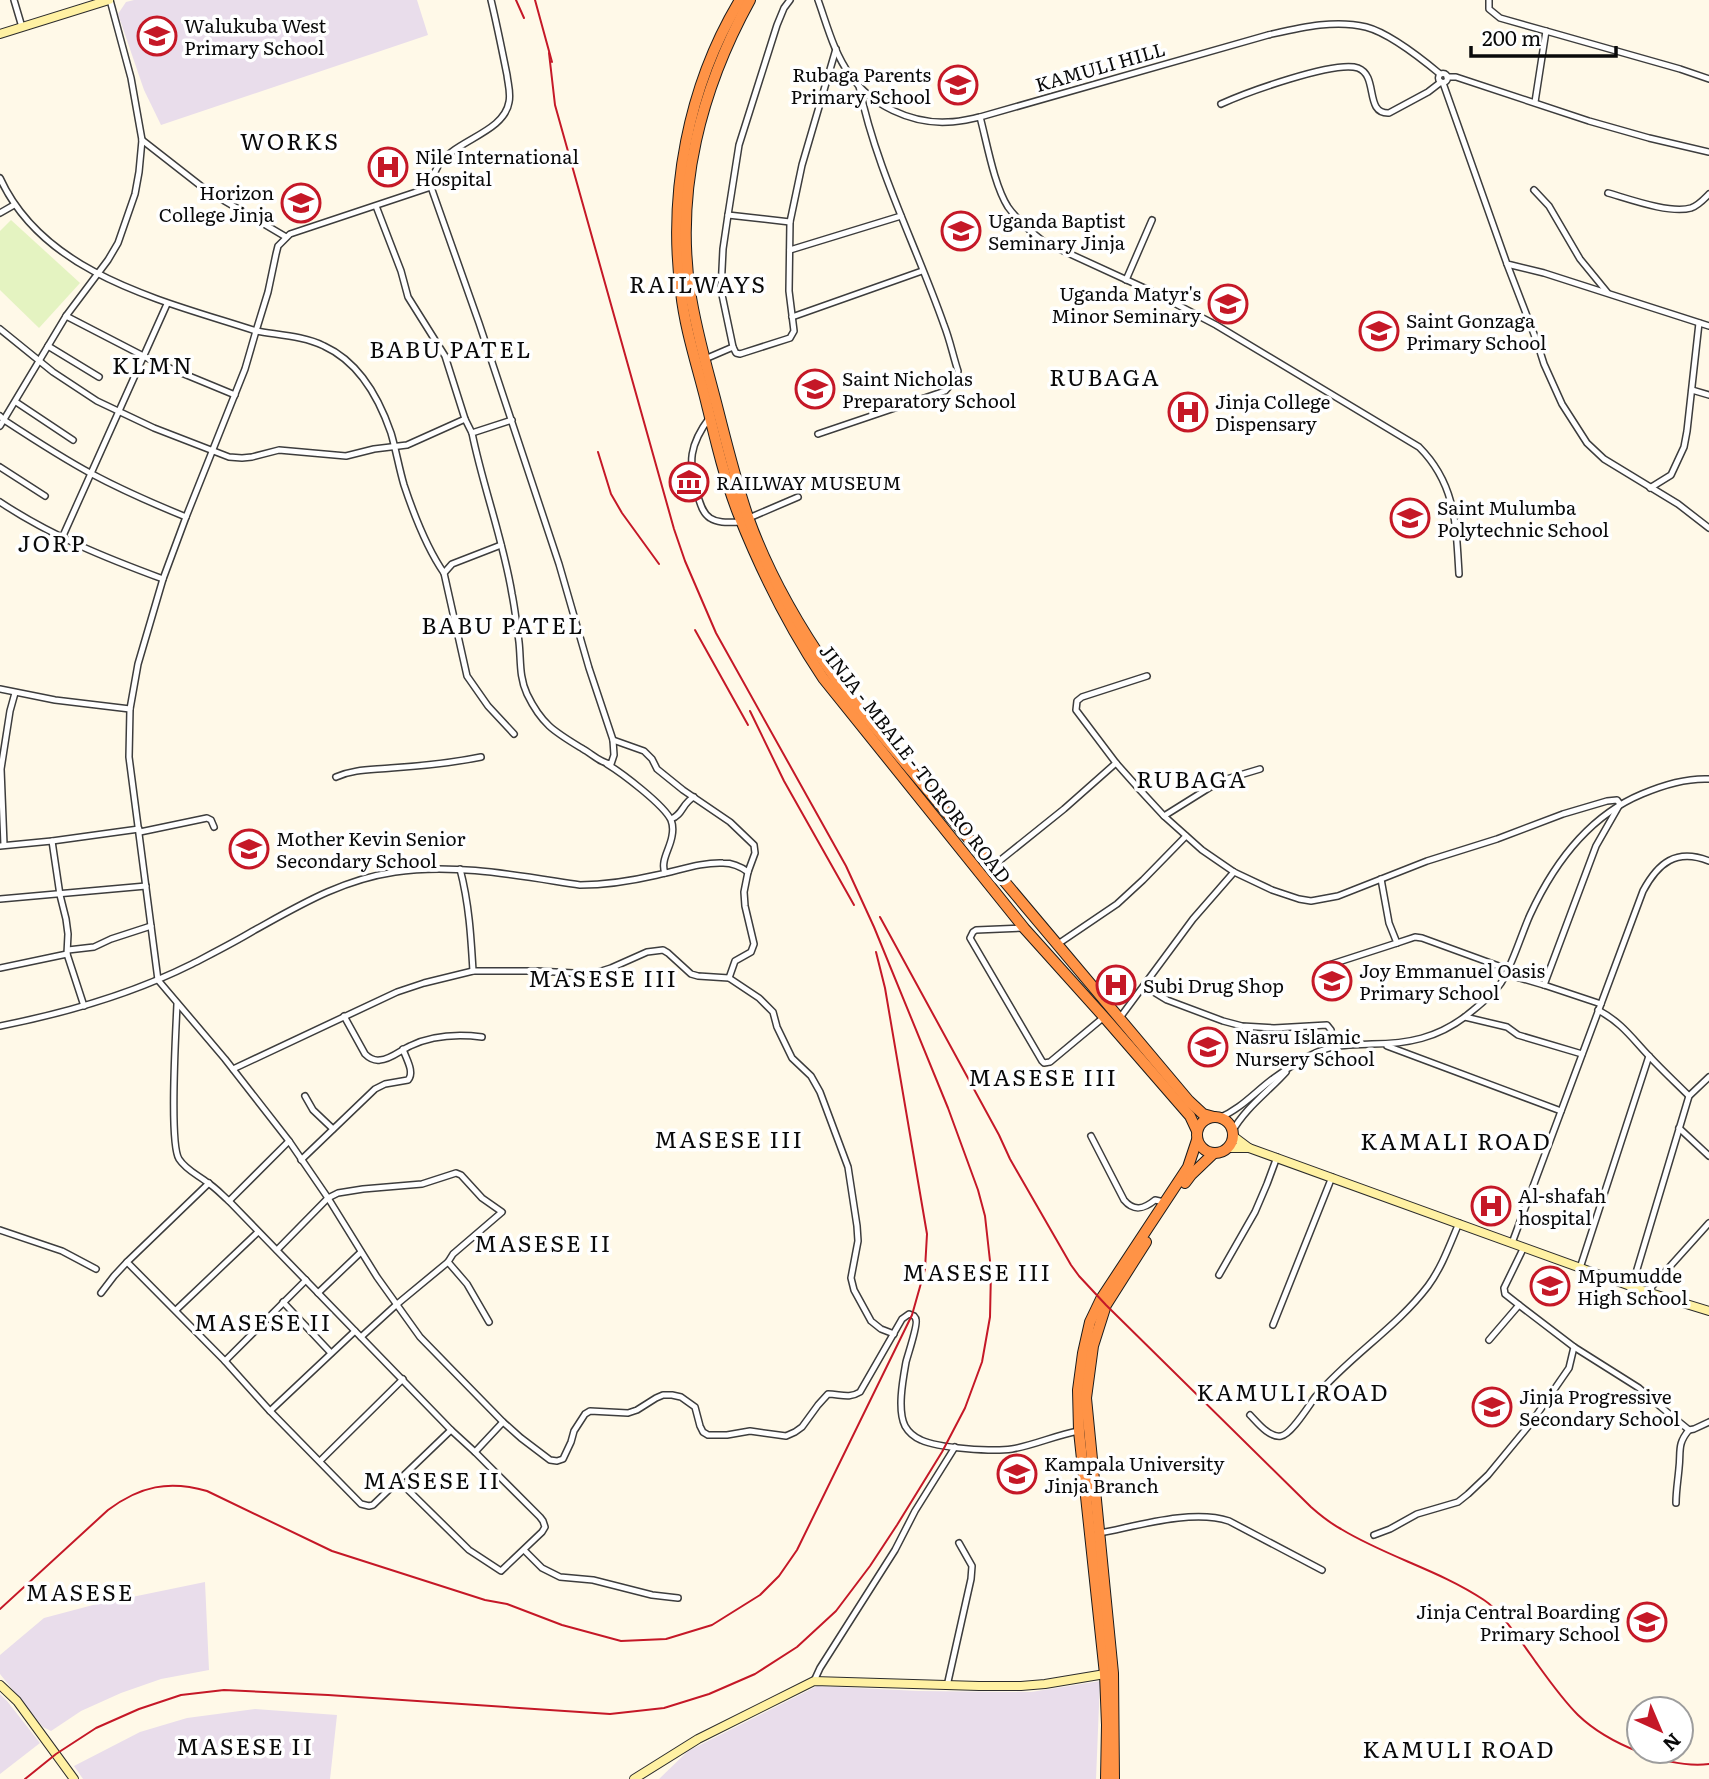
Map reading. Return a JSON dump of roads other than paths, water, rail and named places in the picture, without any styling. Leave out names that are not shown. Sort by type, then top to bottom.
[{"type":"highway","name":"JINJA - MBALE - TORORO ROAD","points":[[740,0],[723,32],[688,130],[679,195],[678,261],[681,293],[710,418],[737,511],[745,520],[793,612],[830,672],[1189,1101],[1203,1114],[1216,1117]]},
{"type":"highway","name":"JINJA - MBALE - TORORO ROAD","points":[[750,0],[723,53],[698,130],[689,188],[687,258],[690,291],[705,359],[745,520],[762,569],[803,648],[823,678],[1024,928],[1190,1116],[1197,1135]]},
{"type":"highway","points":[[1106,1779],[1105,1674],[1079,1431],[1079,1376],[1090,1322],[1101,1299],[1188,1167],[1197,1135],[1203,1121],[1216,1117],[1225,1120],[1233,1134],[1227,1148],[1214,1153],[1201,1147],[1197,1135]]},
{"type":"highway","points":[[1114,1779],[1113,1673],[1086,1408],[1087,1378],[1093,1346],[1107,1305],[1191,1175],[1214,1153]]},
{"type":"street","points":[[14,0],[22,27]]},
{"type":"street","points":[[0,34],[109,0],[131,78],[142,140],[139,172],[118,243],[66,316],[16,402],[2,418],[0,426]]},
{"type":"street","points":[[491,0],[510,95],[509,103],[500,120],[444,159],[430,187],[479,323],[559,564],[613,740],[618,770]]},
{"type":"street","points":[[790,0],[784,8],[744,126],[728,215],[721,282],[736,353],[790,338],[794,331],[789,291],[790,222],[802,165],[836,49]]},
{"type":"street","name":"KAMULI HILL","points":[[818,0],[836,49],[849,74],[859,86],[883,105],[909,117],[928,121],[946,122],[980,117],[1268,35],[1317,26],[1353,25],[1375,30],[1440,75]]},
{"type":"street","points":[[1489,0],[1489,9],[1500,18],[1709,79]]},
{"type":"street","points":[[1535,102],[1546,31]]},
{"type":"street","points":[[1221,104],[1325,69],[1354,67],[1362,70],[1368,78],[1378,110],[1390,113],[1447,81],[1447,77]]},
{"type":"street","points":[[1709,152],[1589,121],[1456,77],[1447,77],[1444,73],[1438,79],[1442,83],[1544,364],[1573,423],[1587,443],[1604,459],[1678,504],[1709,528]]},
{"type":"street","points":[[818,434],[945,391],[956,379],[958,372],[945,325],[884,173],[864,113],[859,86]]},
{"type":"street","points":[[980,117],[1001,193],[1008,207],[1044,242],[1216,325],[1419,447],[1435,464],[1448,491],[1455,524],[1459,574]]},
{"type":"street","points":[[142,140],[206,190],[286,237]]},
{"type":"street","points":[[0,178],[14,205],[44,237],[97,274],[167,304],[256,331],[314,342],[338,354],[355,368],[372,391],[386,420],[420,527],[444,573],[467,676],[488,706],[514,734]]},
{"type":"street","points":[[430,187],[290,234],[278,246],[268,292],[245,369],[163,579],[138,664],[130,709],[129,757],[158,980],[289,1141],[396,1305],[420,1337],[503,1422],[550,1460],[563,1459],[574,1432],[585,1414],[590,1411],[628,1413],[663,1395],[681,1397],[690,1402],[695,1408],[703,1432],[708,1435],[727,1436],[750,1430],[786,1436],[802,1427],[828,1394],[847,1396],[860,1392],[906,1315],[914,1316],[917,1323],[910,1344],[903,1388],[902,1417],[910,1433],[918,1439],[955,1447],[991,1450],[1010,1449],[1079,1431]]},
{"type":"street","points":[[1534,190],[1549,206],[1580,259],[1607,293]]},
{"type":"street","points":[[1608,193],[1657,207],[1686,209],[1696,206],[1709,194]]},
{"type":"street","points":[[0,213],[14,205]]},
{"type":"street","points":[[376,206],[401,271],[408,298],[445,356],[471,433],[513,595],[520,673],[525,691],[545,723],[554,731],[618,770],[665,811],[671,819],[673,831],[662,867],[665,873]]},
{"type":"street","points":[[728,215],[790,222]]},
{"type":"street","points":[[790,250],[901,215]]},
{"type":"street","points":[[1126,280],[1152,220]]},
{"type":"street","points":[[1507,264],[1544,273],[1709,326]]},
{"type":"street","points":[[792,317],[922,271]]},
{"type":"street","points":[[62,538],[167,304]]},
{"type":"street","points":[[66,316],[144,357],[235,395]]},
{"type":"street","points":[[1650,488],[1667,478],[1684,447],[1699,323]]},
{"type":"street","points":[[0,329],[71,385],[119,412],[229,457],[242,458],[279,450],[346,456],[407,445],[465,419]]},
{"type":"street","points":[[0,342],[6,335]]},
{"type":"street","points":[[48,346],[99,377]]},
{"type":"street","points":[[705,359],[733,347]]},
{"type":"street","points":[[1692,390],[1709,395]]},
{"type":"street","points":[[16,402],[73,440]]},
{"type":"street","points":[[2,418],[92,474],[186,517]]},
{"type":"street","points":[[710,418],[700,431],[695,444],[691,470],[700,503],[710,519],[720,522],[745,520],[798,497]]},
{"type":"street","points":[[471,433],[512,420]]},
{"type":"street","points":[[0,467],[45,496]]},
{"type":"street","points":[[0,502],[62,538],[163,579]]},
{"type":"street","points":[[444,573],[452,564],[501,545]]},
{"type":"street","points":[[1147,676],[1082,697],[1075,705],[1076,710],[1116,763],[1186,836],[1234,872],[1299,899],[1311,901],[1338,896],[1427,861],[1563,814],[1612,800],[1617,800],[1620,804]]},
{"type":"street","points":[[0,689],[66,702],[130,709]]},
{"type":"street","points":[[15,693],[1,769],[2,845],[139,831],[207,818],[214,827]]},
{"type":"street","points":[[613,740],[645,751],[657,769],[730,822],[752,843],[755,853],[748,872],[744,906],[754,944],[751,952],[735,961],[729,978]]},
{"type":"street","points":[[607,764],[612,762],[614,755]]},
{"type":"street","points":[[336,777],[366,770],[481,757]]},
{"type":"street","points":[[992,867],[1116,763]]},
{"type":"street","points":[[1164,816],[1220,781],[1260,769]]},
{"type":"street","points":[[1216,1117],[1231,1113],[1274,1078],[1311,1055],[1333,1047],[1409,1042],[1437,1034],[1465,1017],[1495,990],[1507,972],[1532,912],[1554,869],[1581,835],[1620,804],[1657,788],[1682,781],[1709,779]]},
{"type":"street","points":[[671,819],[679,815],[686,802],[694,797]]},
{"type":"street","points":[[1544,985],[1596,846],[1620,804]]},
{"type":"street","points":[[1057,945],[1117,904],[1186,836]]},
{"type":"street","points":[[52,841],[66,919],[68,952],[84,1006]]},
{"type":"street","points":[[1512,1243],[1643,891],[1652,874],[1664,863],[1693,856],[1709,861]]},
{"type":"street","points":[[0,1026],[84,1006],[158,980],[223,948],[314,897],[364,878],[397,872],[460,869],[580,885],[619,883],[708,864],[734,864],[748,872]]},
{"type":"street","points":[[460,869],[470,922],[473,971]]},
{"type":"street","points":[[1119,1018],[1193,919],[1234,872]]},
{"type":"street","points":[[1381,879],[1397,943]]},
{"type":"street","points":[[0,899],[146,886]]},
{"type":"street","points":[[0,968],[94,947],[151,926]]},
{"type":"street","points":[[1024,928],[980,930],[973,932],[970,938],[1044,1063],[1050,1062],[1104,1017]]},
{"type":"street","points":[[1329,965],[1422,937],[1600,1007],[1619,1023],[1689,1096]]},
{"type":"street","points":[[233,1069],[397,992],[424,983],[473,971],[593,974],[647,952],[663,950],[691,974],[729,978],[759,998],[773,1012],[792,1058],[811,1076],[820,1092],[848,1167],[858,1233],[851,1278],[854,1290],[871,1321],[894,1334]]},
{"type":"street","points":[[1144,986],[1167,1000],[1242,1026],[1327,1026],[1331,1030],[1333,1047]]},
{"type":"street","points":[[177,1003],[174,1116],[176,1149],[183,1164],[229,1201],[451,1430],[544,1521],[545,1527],[501,1571],[469,1550],[399,1481]]},
{"type":"street","points":[[344,1016],[368,1057],[380,1060],[416,1043],[438,1037],[459,1034],[482,1037]]},
{"type":"street","points":[[1465,1017],[1507,1027],[1518,1035],[1582,1054]]},
{"type":"street","points":[[1381,1044],[1561,1111]]},
{"type":"street","points":[[302,1160],[375,1089],[410,1078],[411,1073],[403,1049]]},
{"type":"street","points":[[1580,1268],[1649,1056]]},
{"type":"street","points":[[1249,1148],[1233,1134],[1238,1121],[1291,1068]]},
{"type":"street","points":[[1632,1286],[1689,1096],[1708,1079]]},
{"type":"street","points":[[305,1096],[313,1110],[332,1129]]},
{"type":"street","points":[[1679,1128],[1709,1156]]},
{"type":"street","points":[[1091,1136],[1129,1207],[1144,1208],[1155,1200],[1164,1202]]},
{"type":"street","points":[[229,1201],[289,1141]]},
{"type":"street","points":[[1227,1148],[1249,1148],[1277,1157],[1647,1292],[1709,1311]]},
{"type":"street","points":[[1219,1275],[1255,1212],[1277,1157]]},
{"type":"street","points":[[277,1250],[328,1198],[349,1191],[422,1184],[456,1173],[482,1198],[502,1212],[361,1337]]},
{"type":"street","points":[[1273,1325],[1332,1177]]},
{"type":"street","points":[[101,1293],[127,1262],[209,1183]]},
{"type":"street","points":[[1250,1415],[1262,1428],[1275,1436],[1288,1432],[1348,1363],[1422,1293],[1440,1266],[1459,1223]]},
{"type":"street","points":[[1647,1292],[1709,1223]]},
{"type":"street","points":[[0,1230],[62,1251],[96,1269]]},
{"type":"street","points":[[176,1310],[258,1232]]},
{"type":"street","points":[[1524,1247],[1504,1288],[1505,1294],[1574,1347],[1639,1388],[1689,1430]]},
{"type":"street","points":[[318,1293],[361,1252]]},
{"type":"street","points":[[127,1262],[361,1504],[373,1505],[451,1430]]},
{"type":"street","points":[[448,1262],[467,1283],[489,1322]]},
{"type":"street","points":[[225,1361],[306,1280]]},
{"type":"street","points":[[284,1302],[331,1353]]},
{"type":"street","points":[[1489,1340],[1519,1305]]},
{"type":"street","points":[[270,1411],[355,1331]]},
{"type":"street","points":[[1374,1535],[1390,1530],[1417,1514],[1458,1502],[1468,1494],[1488,1475],[1531,1423],[1569,1368],[1574,1347]]},
{"type":"street","points":[[320,1461],[403,1379]]},
{"type":"street","points":[[475,1452],[503,1422]]},
{"type":"street","points":[[1676,1503],[1682,1438],[1689,1430],[1709,1422]]},
{"type":"street","points":[[814,1681],[955,1447]]},
{"type":"street","points":[[1100,1533],[1198,1516],[1218,1517],[1322,1570]]},
{"type":"street","points":[[947,1686],[971,1579],[972,1566],[959,1542]]},
{"type":"street","points":[[524,1550],[542,1568],[560,1577],[593,1580],[652,1595],[678,1598]]},
{"type":"street","points":[[634,1779],[698,1739],[814,1681],[947,1686],[1045,1684],[1105,1674]]},
{"type":"street","points":[[0,1685],[17,1701],[74,1779]]},
{"type":"railway","points":[[516,0],[524,18]]},
{"type":"railway","points":[[535,0],[552,62]]},
{"type":"railway","points":[[25,1779],[56,1754],[96,1728],[139,1709],[181,1695],[224,1690],[610,1714],[664,1708],[709,1694],[755,1674],[797,1647],[836,1611],[870,1566],[942,1452],[965,1408],[982,1362],[990,1317],[991,1270],[985,1216],[978,1190],[948,1108],[874,927],[846,866],[716,633],[685,561],[555,105],[549,53]]},
{"type":"railway","points":[[598,452],[611,494],[659,564]]},
{"type":"railway","points":[[695,630],[748,725]]},
{"type":"railway","points":[[750,711],[784,781],[854,905]]},
{"type":"railway","points":[[880,917],[1010,1159],[1071,1265],[1106,1305],[1322,1516],[1376,1548],[1467,1589],[1497,1611],[1566,1702],[1590,1725],[1621,1744],[1657,1758],[1709,1764]]},
{"type":"railway","points":[[0,1609],[108,1510],[132,1495],[167,1486],[207,1491],[332,1551],[485,1600],[507,1604],[562,1625],[621,1641],[666,1639],[712,1625],[760,1595],[779,1576],[797,1550],[912,1315],[925,1269],[927,1234],[885,988],[876,952]]},
{"type":"place","name":"Walukuba West Primary School","points":[[157,36]]},
{"type":"place","name":"Rubaga Parents Primary School","points":[[958,85]]},
{"type":"place","name":"Nile International Hospital","points":[[388,167]]},
{"type":"place","name":"Horizon College Jinja","points":[[301,203]]},
{"type":"place","name":"Uganda Baptist Seminary Jinja","points":[[961,231]]},
{"type":"place","name":"Uganda Matyr's Minor Seminary","points":[[1228,304]]},
{"type":"place","name":"Saint Gonzaga Primary School","points":[[1379,331]]},
{"type":"place","name":"Saint Nicholas Preparatory School","points":[[815,389]]},
{"type":"place","name":"Jinja College Dispensary","points":[[1188,412]]},
{"type":"place","name":"RAILWAY MUSEUM","points":[[689,482]]},
{"type":"place","name":"Saint Mulumba Polytechnic School","points":[[1410,518]]},
{"type":"place","name":"Mother Kevin Senior Secondary School","points":[[249,849]]},
{"type":"place","name":"Joy Emmanuel Oasis Primary School","points":[[1332,981]]},
{"type":"place","name":"Subi Drug Shop","points":[[1116,985]]},
{"type":"place","name":"Nasru Islamic Nursery School","points":[[1208,1047]]},
{"type":"place","name":"Al-shafah hospital","points":[[1491,1206]]},
{"type":"place","name":"Mpumudde High School","points":[[1550,1286]]},
{"type":"place","name":"Jinja Progressive Secondary School","points":[[1492,1407]]},
{"type":"place","name":"Kampala University Jinja Branch","points":[[1017,1474]]},
{"type":"place","name":"Jinja Central Boarding Primary School","points":[[1647,1622]]},
{"type":"district","name":"WORKS","points":[[290,140]]},
{"type":"district","name":"RAILWAYS","points":[[698,283]]},
{"type":"district","name":"BABU PATEL","points":[[451,348]]},
{"type":"district","name":"KLMN","points":[[153,364]]},
{"type":"district","name":"RUBAGA","points":[[1105,376]]},
{"type":"district","name":"JORP","points":[[52,542]]},
{"type":"district","name":"BABU PATEL","points":[[503,624]]},
{"type":"district","name":"RUBAGA","points":[[1192,778]]},
{"type":"district","name":"MASESE III","points":[[603,977]]},
{"type":"district","name":"MASESE III","points":[[1043,1076]]},
{"type":"district","name":"MASESE III","points":[[729,1138]]},
{"type":"district","name":"KAMALI ROAD","points":[[1456,1140]]},
{"type":"district","name":"MASESE II","points":[[543,1242]]},
{"type":"district","name":"MASESE III","points":[[977,1271]]},
{"type":"district","name":"MASESE II","points":[[263,1321]]},
{"type":"district","name":"KAMULI ROAD","points":[[1293,1391]]},
{"type":"district","name":"MASESE II","points":[[432,1479]]},
{"type":"district","name":"MASESE","points":[[80,1591]]},
{"type":"district","name":"MASESE II","points":[[245,1745]]},
{"type":"district","name":"KAMULI ROAD","points":[[1459,1748]]}]
